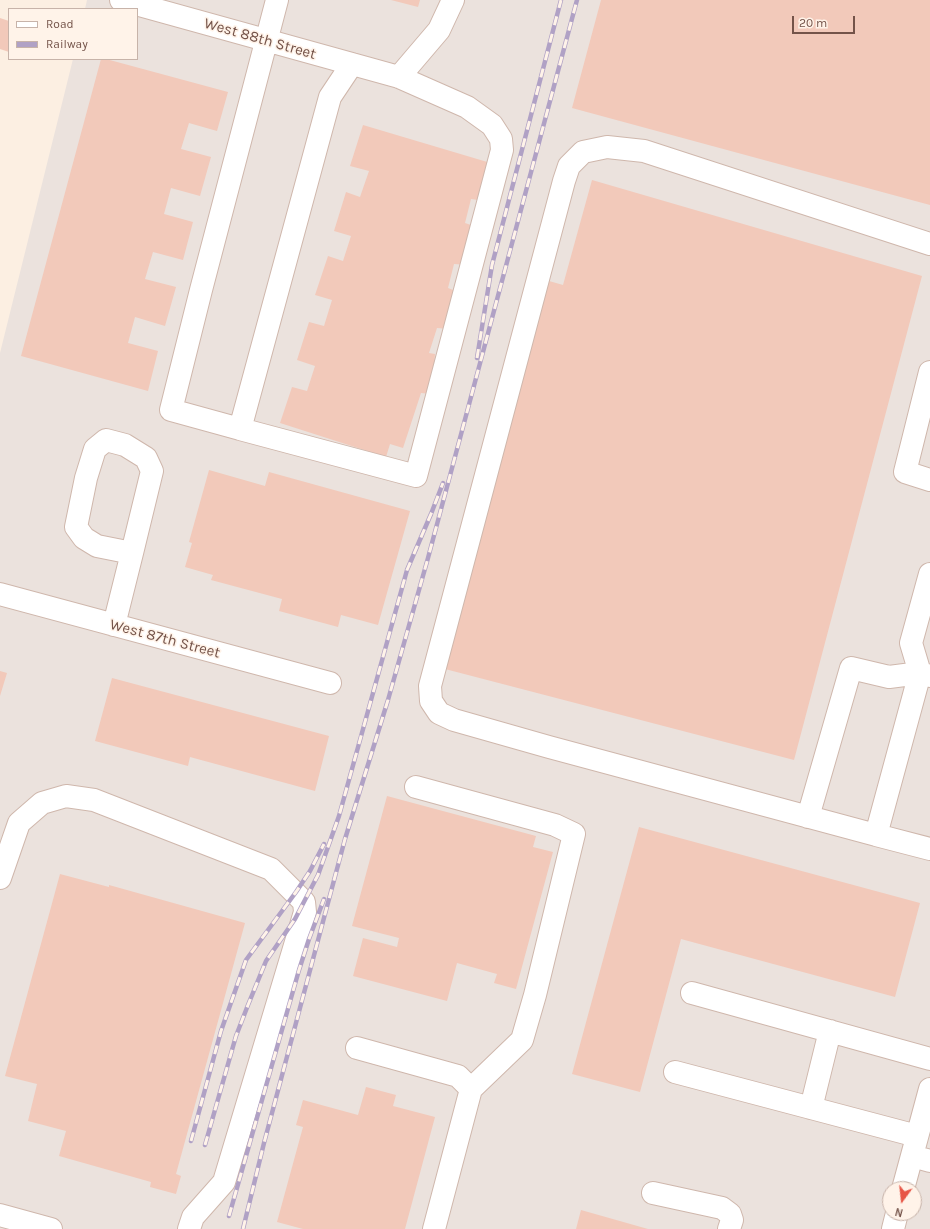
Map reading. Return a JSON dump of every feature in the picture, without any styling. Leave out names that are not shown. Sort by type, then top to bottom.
[{"type":"street","name":"West 88th Street","points":[[121,0],[399,77],[467,107],[492,125],[500,139],[502,150],[416,476],[240,429]]},
{"type":"street","points":[[277,0],[171,410],[240,429],[330,97],[352,64]]},
{"type":"street","points":[[399,77],[439,30],[453,0]]},
{"type":"street","points":[[930,244],[644,151],[607,147],[583,152],[569,166],[564,181],[430,686],[431,701],[439,713],[454,720],[930,849]]},
{"type":"street","points":[[930,372],[904,472],[930,480]]},
{"type":"street","points":[[114,625],[132,553],[152,471],[146,458],[125,445],[106,440],[95,449],[86,478],[76,527],[84,538],[97,546],[132,553]]},
{"type":"street","points":[[876,835],[925,674],[911,643],[930,574]]},
{"type":"street","name":"West 87th Street","points":[[0,594],[330,683]]},
{"type":"street","points":[[808,817],[851,668],[889,677],[925,674]]},
{"type":"street","points":[[416,787],[555,826],[574,834],[535,995],[522,1040],[471,1089],[434,1229]]},
{"type":"street","points":[[0,878],[19,823],[42,803],[66,796],[94,800],[271,869],[304,902],[306,912],[224,1182],[193,1217],[190,1229]]},
{"type":"street","points":[[692,993],[930,1059]]},
{"type":"street","points":[[811,1108],[830,1031]]},
{"type":"street","points":[[356,1048],[458,1076],[471,1089]]},
{"type":"street","points":[[675,1072],[811,1108],[920,1151]]},
{"type":"street","points":[[907,1181],[920,1151],[930,1089]]},
{"type":"street","points":[[653,1193],[722,1208],[730,1214],[732,1220],[729,1229]]},
{"type":"street","points":[[0,1215],[51,1229]]},
{"type":"shaded area","points":[[87,0],[930,0],[930,1229],[0,1229],[0,353],[73,60],[138,60],[138,8],[85,8]]},
{"type":"building","points":[[391,0],[420,0],[418,7]]},
{"type":"building","points":[[601,0],[930,0],[930,205],[572,108]]},
{"type":"building","points":[[0,18],[8,21],[8,52],[0,49]]},
{"type":"building","points":[[101,60],[110,60],[228,92],[217,131],[189,123],[181,149],[211,157],[200,196],[171,188],[164,214],[193,222],[183,260],[153,252],[145,279],[176,287],[165,326],[135,317],[128,343],[158,351],[148,391],[21,356]]},
{"type":"building","points":[[363,125],[494,164],[485,201],[471,199],[465,223],[471,225],[468,265],[454,264],[448,288],[453,290],[449,329],[437,328],[429,353],[435,354],[432,394],[421,393],[403,448],[390,444],[386,457],[280,423],[292,387],[307,391],[315,366],[297,360],[309,322],[324,326],[332,300],[315,295],[328,256],[343,261],[351,236],[334,231],[346,192],[360,197],[369,171],[350,166]]},
{"type":"building","points":[[592,180],[922,276],[794,760],[445,669],[549,281],[563,285]]},
{"type":"building","points":[[209,470],[265,486],[269,472],[410,511],[378,625],[341,615],[338,627],[279,611],[282,599],[211,580],[213,575],[185,567],[192,543],[189,542]]},
{"type":"building","points":[[0,671],[7,673],[0,696]]},
{"type":"building","points":[[112,678],[329,736],[315,791],[190,757],[188,766],[95,741]]},
{"type":"building","points":[[387,796],[536,836],[533,847],[553,852],[516,989],[494,983],[497,974],[457,963],[447,1001],[353,976],[363,938],[397,947],[399,938],[352,926]]},
{"type":"building","points":[[639,827],[920,903],[895,997],[681,939],[640,1092],[572,1074]]},
{"type":"building","points":[[60,874],[109,887],[109,885],[245,923],[176,1174],[181,1176],[176,1194],[150,1187],[151,1182],[59,1156],[66,1131],[28,1121],[37,1084],[5,1076]]},
{"type":"building","points":[[366,1087],[396,1095],[393,1106],[435,1117],[405,1229],[303,1229],[277,1222],[303,1127],[296,1125],[303,1100],[358,1115]]},
{"type":"building","points":[[581,1210],[648,1229],[576,1229]]},
{"type":"railway","points":[[477,358],[492,265],[561,0]]},
{"type":"railway","points":[[243,1229],[264,1143],[345,839],[388,700],[428,558],[577,0]]},
{"type":"railway","points":[[205,1145],[236,1036],[266,961],[295,919],[318,875],[339,816],[407,570],[443,483]]},
{"type":"railway","points":[[191,1141],[221,1031],[246,960],[296,892],[310,871],[324,844]]},
{"type":"railway","points":[[229,1216],[299,970],[324,899]]}]
